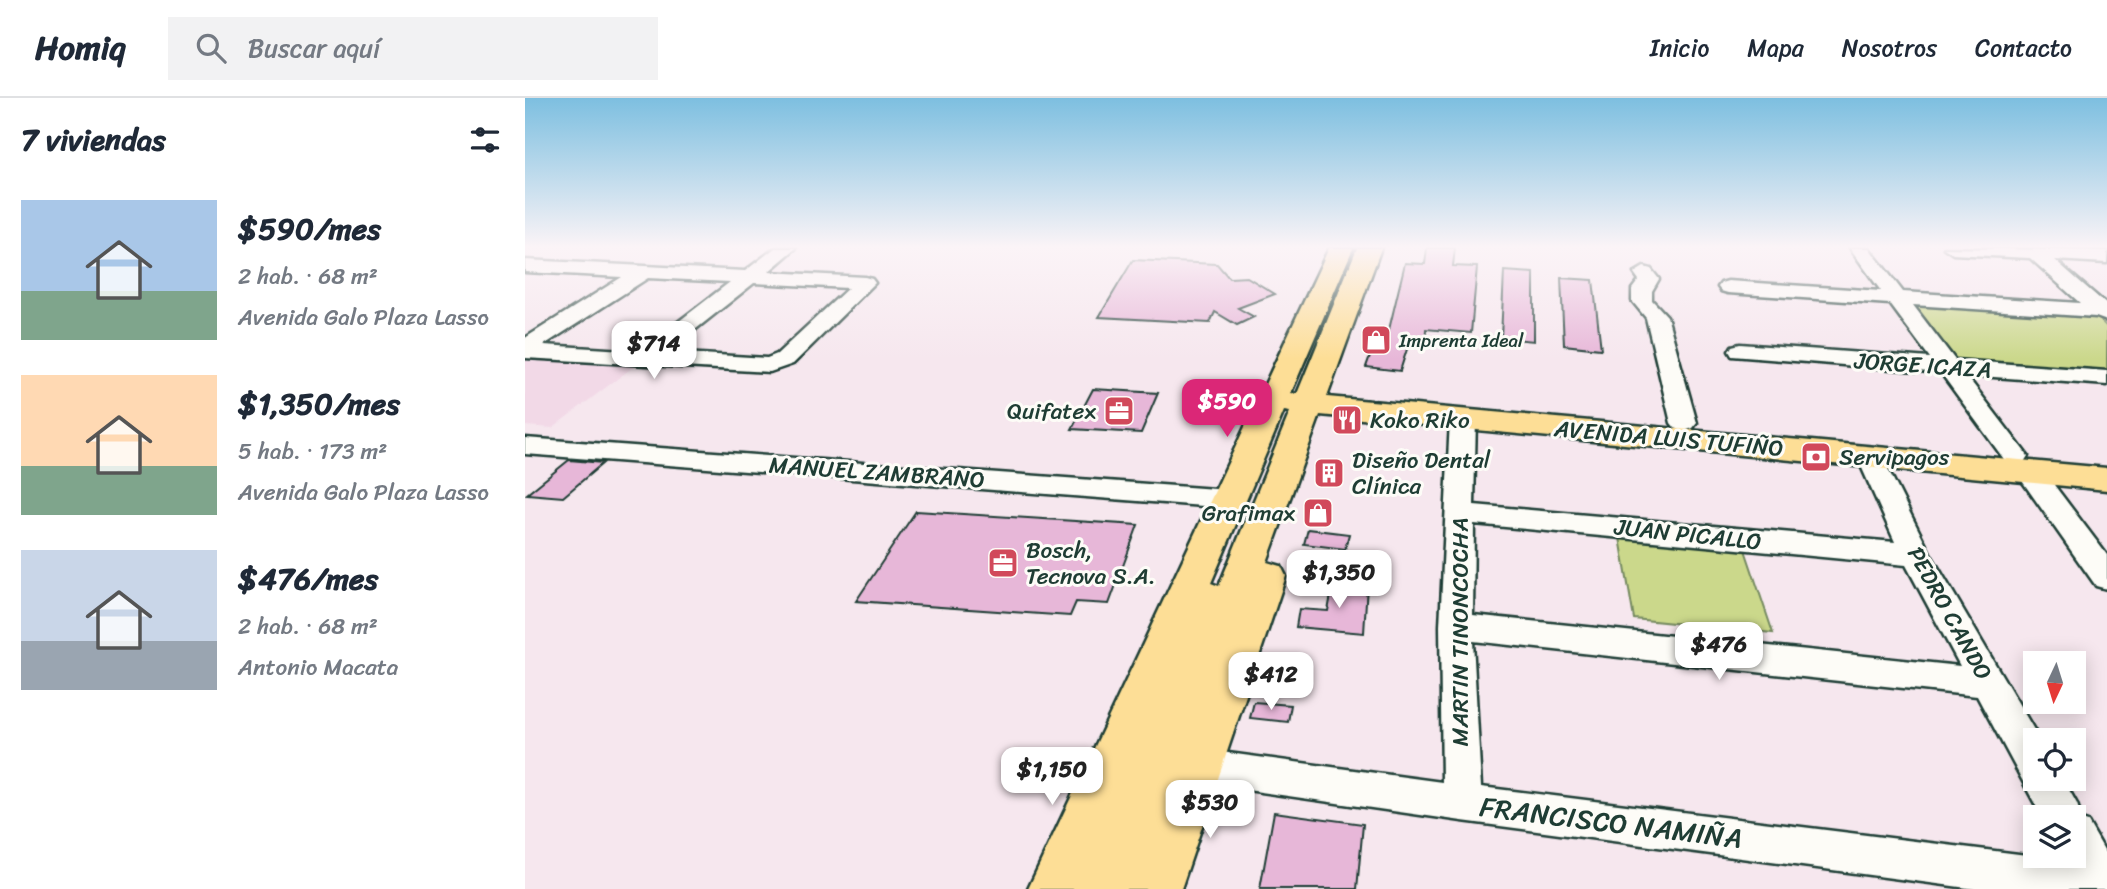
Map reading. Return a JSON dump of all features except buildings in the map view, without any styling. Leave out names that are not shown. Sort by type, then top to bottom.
[{"type":"main road","points":[[1303,397],[1332,285]]},
{"type":"main road","points":[[1055,889],[1157,760],[1303,397],[1342,285]]},
{"type":"main road","points":[[1090,889],[1157,760],[1303,397],[1353,285]]},
{"type":"main road","points":[[1121,889],[1229,499],[1303,397],[1362,285]]},
{"type":"main road","name":"AVENIDA LUIS TUFIÑO","points":[[1303,397],[1463,419],[1893,454],[2022,463],[2107,464]]},
{"type":"main road","name":"AVENIDA LUIS TUFIÑO","points":[[1303,397],[1684,423],[1893,454]]},
{"type":"main road","name":"AVENIDA LUIS TUFIÑO","points":[[2022,463],[2107,479]]},
{"type":"main road","points":[[1154,889],[1157,760]]},
{"type":"street","points":[[525,350],[624,285]]},
{"type":"street","points":[[644,359],[740,285]]},
{"type":"street","points":[[525,350],[770,365],[779,363],[863,285]]},
{"type":"street","points":[[1648,285],[1641,289],[1642,301],[1656,316],[1684,423]]},
{"type":"street","points":[[1886,285],[2107,578]]},
{"type":"street","points":[[2072,285],[2104,313]]},
{"type":"street","points":[[1728,288],[2104,313]]},
{"type":"street","name":"JORGE ICAZA","points":[[1740,351],[2107,378]]},
{"type":"street","name":"MARTIN TINONCOCHA","points":[[1462,803],[1456,626],[1463,419]]},
{"type":"street","name":"MANUEL ZAMBRANO","points":[[525,446],[1229,499]]},
{"type":"street","name":"PEDRO CANDO","points":[[1893,454],[1916,555],[2023,746]]},
{"type":"street","name":"JUAN PICALLO","points":[[1459,513],[1916,555]]},
{"type":"street","points":[[1456,626],[1988,683]]},
{"type":"street","name":"FRANCISCO NAMIÑA","points":[[1157,760],[1462,803],[2104,885]]},
{"type":"street","points":[[2086,856],[2104,885]]},
{"type":"shaded area","points":[[525,348],[649,355],[552,428],[525,426]]},
{"type":"green space","points":[[1907,304],[2098,318],[2107,327],[2107,375],[1953,363]]},
{"type":"green space","points":[[1618,526],[1741,538],[1773,633],[1634,619]]},
{"type":"place","name":"Imprenta Ideal","points":[[1376,340]]},
{"type":"place","name":"Quifatex","points":[[1119,411]]},
{"type":"place","name":"Koko Riko","points":[[1347,420]]},
{"type":"place","name":"Servipagos","points":[[1816,457]]},
{"type":"place","name":"Diseño Dental Clínica","points":[[1329,473]]},
{"type":"place","name":"Grafimax","points":[[1318,513]]},
{"type":"place","name":"Bosch, Tecnova S.A.","points":[[1003,563]]}]
